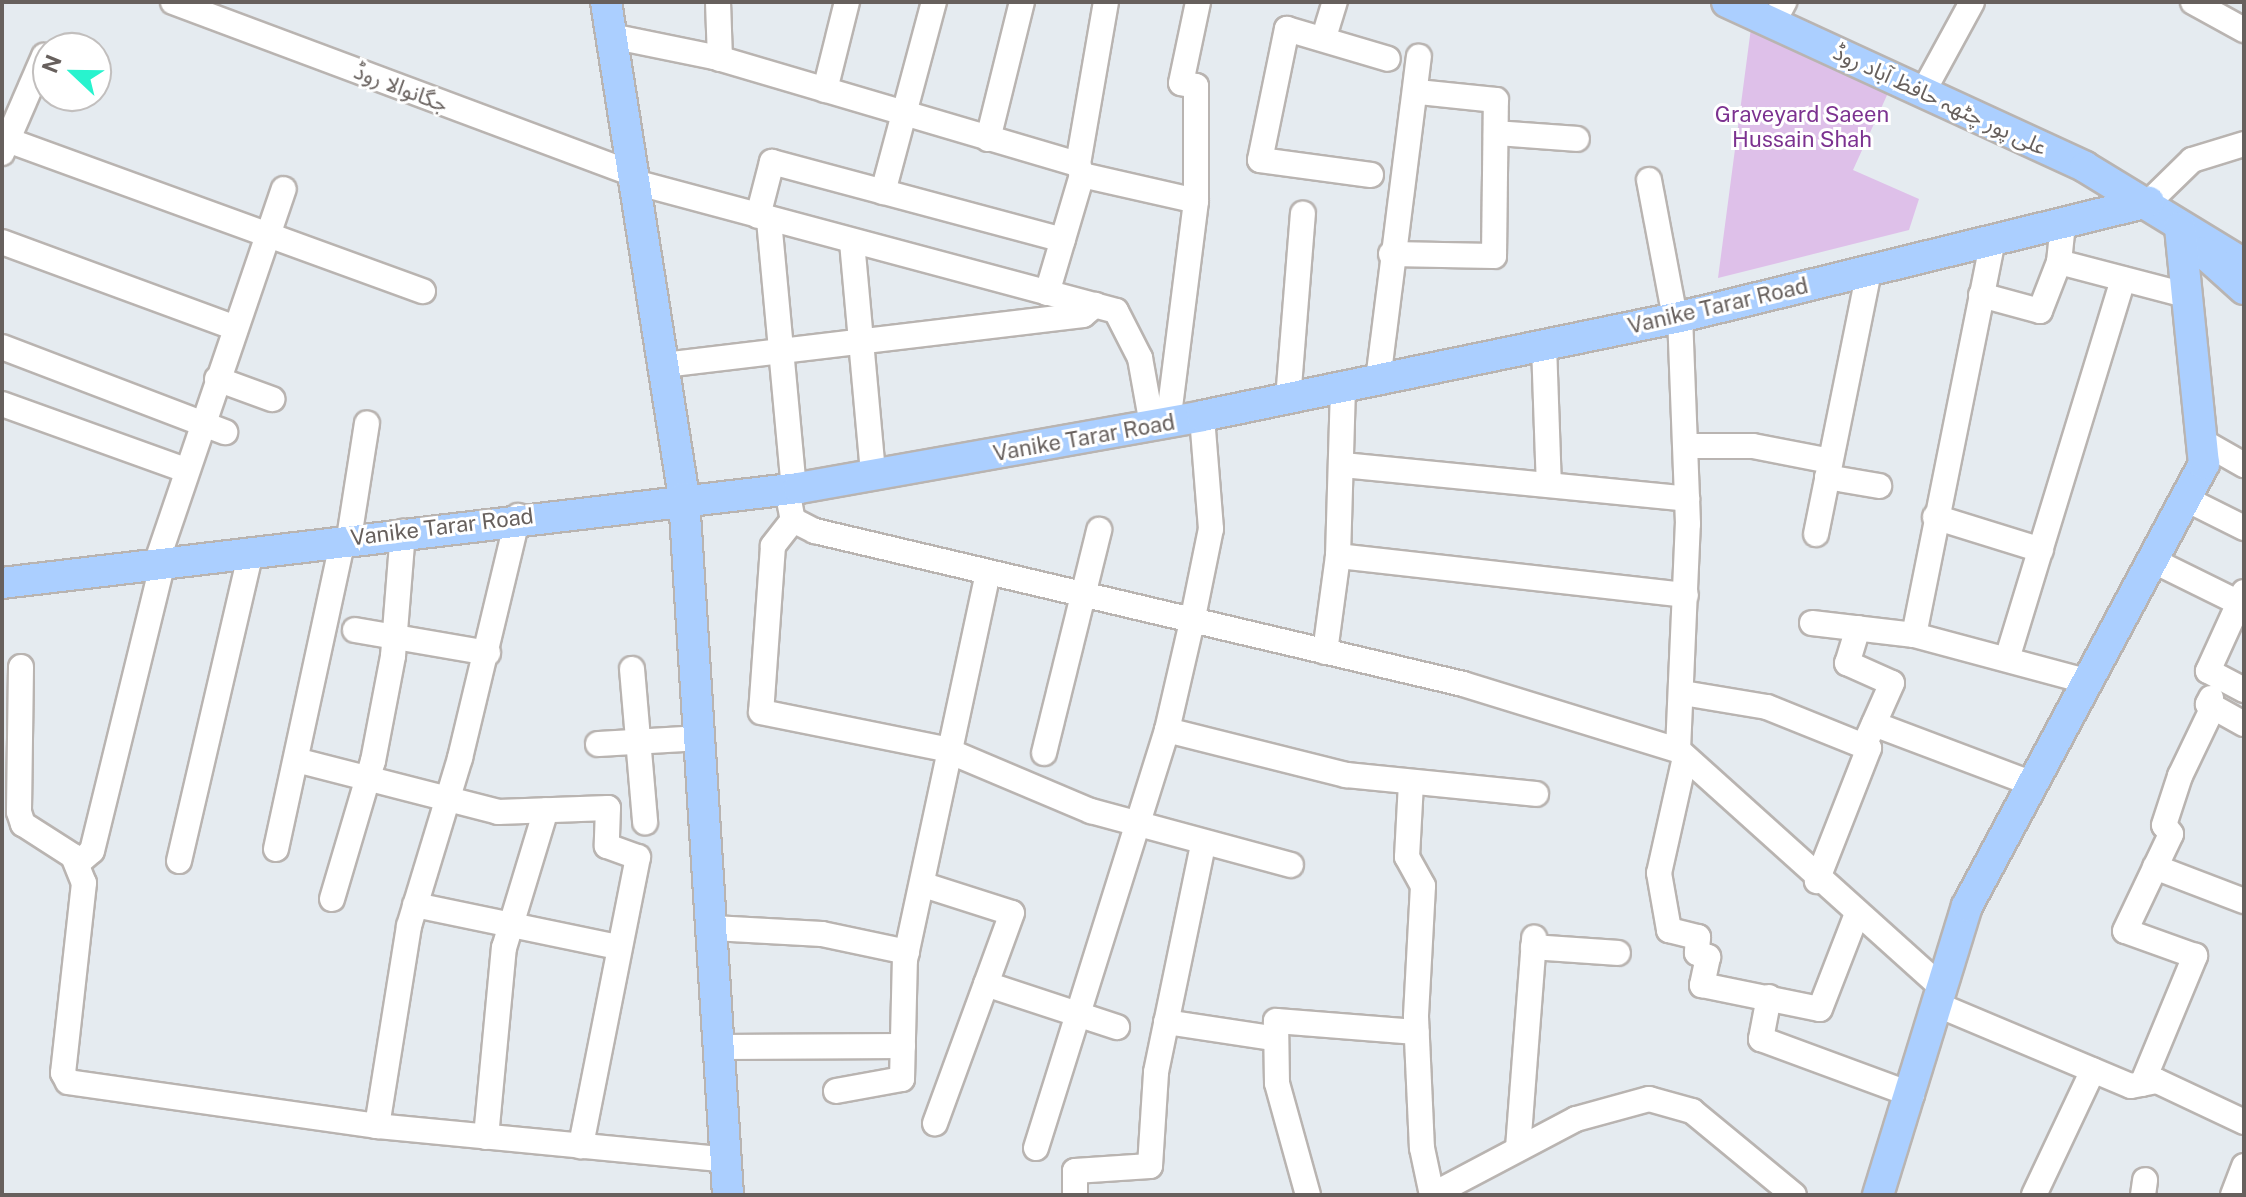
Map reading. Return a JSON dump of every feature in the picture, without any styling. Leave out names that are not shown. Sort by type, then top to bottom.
[{"type":"main road","points":[[606,2],[631,177],[684,498],[702,738],[728,1195]]},
{"type":"main road","name":"علی پور چٹھہ حافظ آباد روڈ","points":[[1727,2],[1779,13],[1923,92],[2149,202]]},
{"type":"main road","points":[[2149,202],[2180,227],[2244,290]]},
{"type":"main road","points":[[2149,202],[2244,264]]},
{"type":"main road","name":"Vanike Tarar Road","points":[[2,583],[518,516],[790,489],[873,475],[1202,416],[1677,317],[2149,202]]},
{"type":"main road","points":[[1878,1195],[1912,1095],[1967,906],[2154,561],[2186,499],[2207,444],[2180,227]]},
{"type":"main road","points":[[2188,305],[2220,289],[2244,290]]},
{"type":"street","name":"جگانوالا روڈ","points":[[173,2],[631,177],[763,218],[1095,305]]},
{"type":"street","points":[[718,2],[720,59]]},
{"type":"street","points":[[825,90],[847,2]]},
{"type":"street","points":[[883,192],[934,2]]},
{"type":"street","points":[[988,139],[1022,2]]},
{"type":"street","points":[[1047,293],[1080,170],[1106,2]]},
{"type":"street","points":[[1160,424],[1196,201],[1196,86],[1181,83],[1198,2]]},
{"type":"street","points":[[1324,37],[1335,2]]},
{"type":"street","points":[[1923,92],[1972,2]]},
{"type":"street","points":[[2193,2],[2244,30]]},
{"type":"street","points":[[1371,175],[1260,160],[1287,29],[1324,37],[1388,59]]},
{"type":"street","points":[[611,36],[720,59],[988,139],[1080,170],[1196,201]]},
{"type":"street","points":[[1378,380],[1391,254],[1419,92],[1419,57]]},
{"type":"street","points":[[32,82],[4,144],[423,291]]},
{"type":"street","points":[[1391,254],[1494,256],[1496,100],[1419,92]]},
{"type":"street","points":[[1496,133],[1577,139]]},
{"type":"street","points":[[2149,202],[2192,160],[2244,144]]},
{"type":"street","points":[[1063,240],[772,162],[763,218],[780,351],[793,520],[773,546],[761,712],[952,752],[1137,826],[1203,846],[1291,865]]},
{"type":"street","points":[[1649,180],[1677,317],[1686,446],[1686,595],[1681,753],[1659,873],[1669,930],[1698,937],[1697,953],[1708,957],[1702,985],[1820,1009],[1856,916]]},
{"type":"street","points":[[78,863],[92,851],[183,469],[284,189]]},
{"type":"street","points":[[1288,399],[1303,214]]},
{"type":"street","points":[[1981,295],[2040,311],[2059,262],[2063,223]]},
{"type":"street","points":[[1914,635],[1935,517],[1993,240]]},
{"type":"street","points":[[2,242],[236,328]]},
{"type":"street","points":[[852,242],[873,475]]},
{"type":"street","points":[[2059,262],[2123,279],[2188,305]]},
{"type":"street","points":[[1816,534],[1869,270]]},
{"type":"street","points":[[2007,659],[2123,279]]},
{"type":"street","points":[[664,365],[1083,315],[1095,305],[1116,311],[1126,326],[1160,424]]},
{"type":"street","points":[[1544,345],[1549,485]]},
{"type":"street","points":[[2,347],[225,432]]},
{"type":"street","points":[[217,379],[272,399]]},
{"type":"street","points":[[1325,652],[1338,556],[1343,387]]},
{"type":"street","points":[[2,404],[183,469]]},
{"type":"street","points":[[1036,1148],[1167,730],[1192,622],[1211,529],[1202,416]]},
{"type":"street","points":[[276,849],[346,539],[367,423]]},
{"type":"street","points":[[2207,444],[2244,465]]},
{"type":"street","points":[[1686,446],[1753,446],[1879,486]]},
{"type":"street","points":[[1343,465],[1687,499]]},
{"type":"street","points":[[2186,499],[2244,528]]},
{"type":"street","points":[[377,1126],[415,905],[488,653],[518,516]]},
{"type":"street","points":[[1935,517],[2041,550]]},
{"type":"street","points":[[793,520],[988,574],[1463,684],[1681,753],[1940,997],[2093,1070],[2142,1084],[2157,1081],[2244,1122]]},
{"type":"street","points":[[1044,753],[1085,597],[1099,530]]},
{"type":"street","points":[[332,899],[368,778],[395,637],[403,531]]},
{"type":"street","points":[[179,861],[251,551]]},
{"type":"street","points":[[1338,556],[1686,595]]},
{"type":"street","points":[[2154,561],[2242,598],[2208,671],[2244,690]]},
{"type":"street","points":[[836,1091],[902,1079],[907,952],[924,885],[988,574]]},
{"type":"street","points":[[1812,623],[1914,635],[2089,682]]},
{"type":"street","points":[[1817,881],[1869,735],[1892,683],[1847,663],[1858,628]]},
{"type":"street","points":[[355,630],[488,653]]},
{"type":"street","points":[[21,667],[19,812],[23,824],[78,863],[84,883],[63,1073],[68,1082],[377,1126],[728,1160]]},
{"type":"street","points":[[632,669],[645,822]]},
{"type":"street","points":[[2222,678],[2208,704],[2244,724]]},
{"type":"street","points":[[1683,693],[1767,707],[2033,784]]},
{"type":"street","points":[[2142,1084],[2195,956],[2125,931],[2171,834],[2164,825],[2180,776],[2213,707]]},
{"type":"street","points":[[1167,730],[1346,775],[1536,794]]},
{"type":"street","points":[[598,744],[702,738]]},
{"type":"street","points":[[296,760],[498,812],[608,808],[607,846],[638,857],[617,947],[581,1146]]},
{"type":"street","points":[[1411,783],[1407,857],[1423,886],[1417,1032],[1432,1195],[1518,1148],[1612,1104],[1673,1101],[1794,1195]]},
{"type":"street","points":[[486,1137],[512,921],[546,810]]},
{"type":"street","points":[[1075,1195],[1075,1171],[1150,1166],[1166,1022],[1203,846]]},
{"type":"street","points":[[2155,867],[2244,901]]},
{"type":"street","points":[[924,885],[1012,913],[935,1123]]},
{"type":"street","points":[[415,905],[512,921],[617,947]]},
{"type":"street","points":[[713,928],[822,934],[907,952]]},
{"type":"street","points":[[1518,1148],[1533,943],[1618,953]]},
{"type":"street","points":[[986,984],[1117,1027]]},
{"type":"street","points":[[1769,997],[1761,1039],[1912,1095]]},
{"type":"street","points":[[1308,1195],[1286,1127],[1272,1038],[1276,1021],[1417,1032]]},
{"type":"street","points":[[1166,1022],[1272,1038]]},
{"type":"street","points":[[721,1047],[903,1046]]},
{"type":"street","points":[[2034,1195],[2093,1070]]},
{"type":"street","points":[[2233,1195],[2244,1166]]},
{"type":"green space","name":"Graveyard Saeen Hussain Shah","points":[[1751,28],[1888,93],[1853,170],[1919,199],[1909,230],[1718,278]]}]
